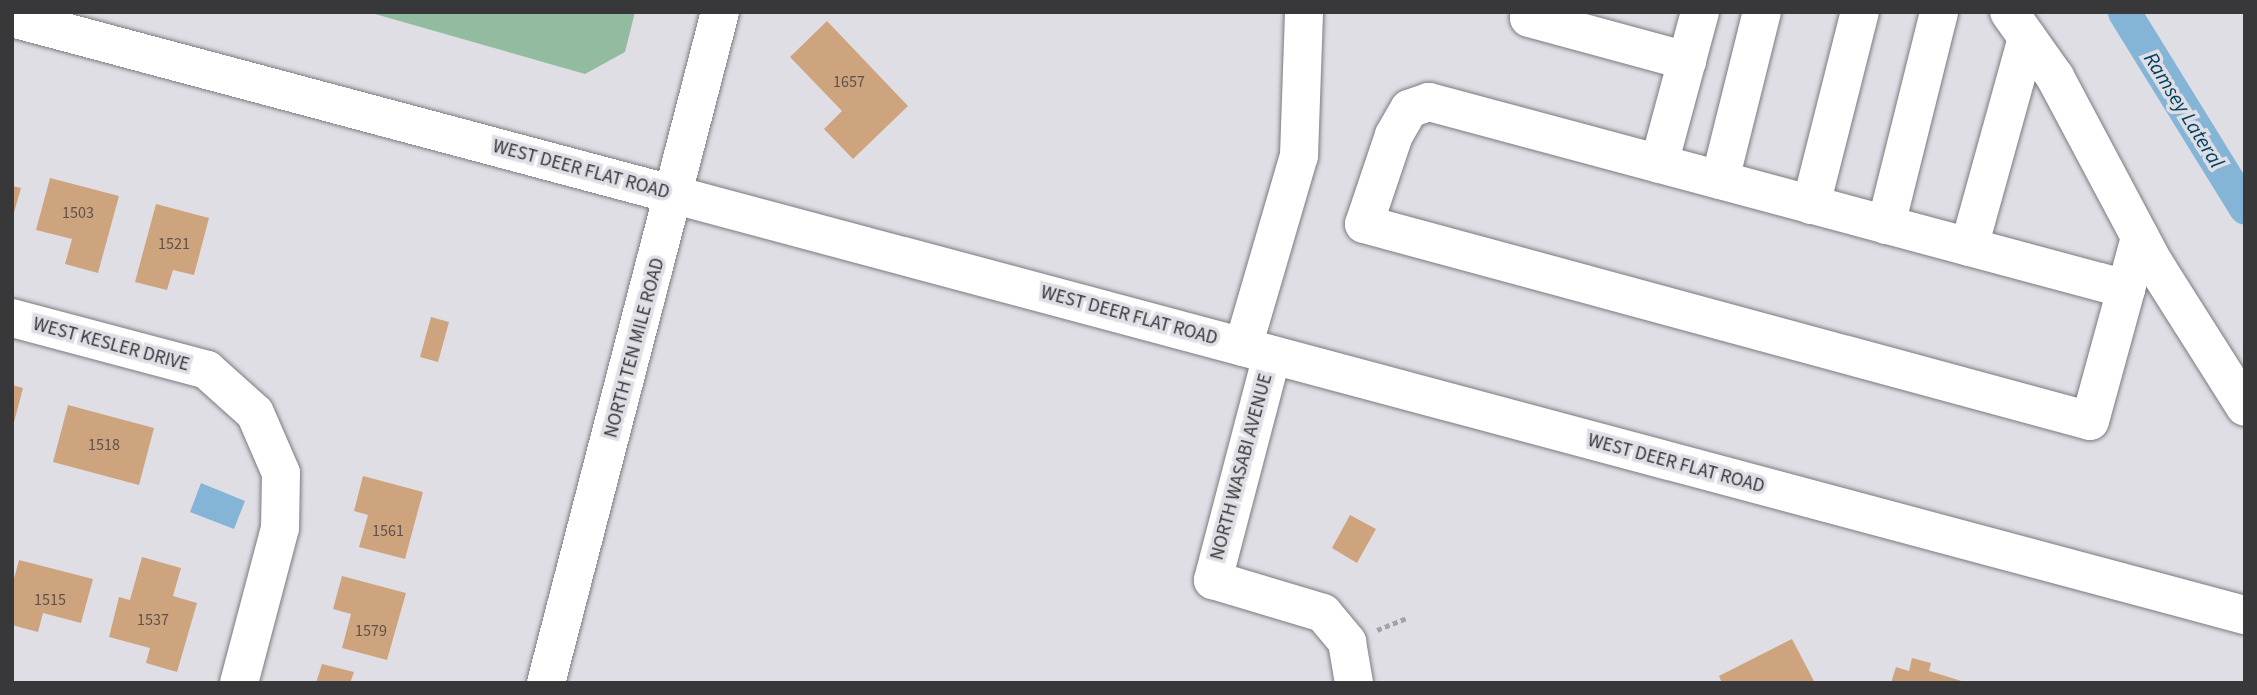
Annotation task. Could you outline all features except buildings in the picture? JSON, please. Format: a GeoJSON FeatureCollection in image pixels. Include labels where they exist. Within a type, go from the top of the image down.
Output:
{"type":"FeatureCollection","features":[{"type":"Feature","properties":{"kind":"street","name":"NORTH TEN MILE ROAD"},"geometry":{"type":"LineString","coordinates":[[546,683],[675,195],[720,12]]}},
{"type":"Feature","properties":{"kind":"street","name":"NORTH WASABI AVENUE"},"geometry":{"type":"LineString","coordinates":[[1304,12],[1299,156],[1257,351],[1213,580],[1304,603],[1338,627],[1352,661],[1354,683]]}},
{"type":"Feature","properties":{"kind":"street"},"geometry":{"type":"LineString","coordinates":[[1531,12],[1529,18],[1687,61]]}},
{"type":"Feature","properties":{"kind":"street"},"geometry":{"type":"LineString","coordinates":[[1659,164],[1700,12]]}},
{"type":"Feature","properties":{"kind":"street"},"geometry":{"type":"LineString","coordinates":[[1720,180],[1762,12]]}},
{"type":"Feature","properties":{"kind":"street"},"geometry":{"type":"LineString","coordinates":[[1811,205],[1860,12]]}},
{"type":"Feature","properties":{"kind":"street"},"geometry":{"type":"LineString","coordinates":[[1886,225],[1939,12]]}},
{"type":"Feature","properties":{"kind":"street","name":"WEST DEER FLAT ROAD"},"geometry":{"type":"LineString","coordinates":[[12,18],[2245,615]]}},
{"type":"Feature","properties":{"kind":"street"},"geometry":{"type":"LineString","coordinates":[[1969,247],[2018,25]]}},
{"type":"Feature","properties":{"kind":"street"},"geometry":{"type":"LineString","coordinates":[[2018,25],[2055,77],[2140,237],[2245,407]]}},
{"type":"Feature","properties":{"kind":"street"},"geometry":{"type":"LineString","coordinates":[[2126,289],[1429,102],[1409,109],[1394,135],[1364,224],[2090,421],[2126,289],[2140,237]]}},
{"type":"Feature","properties":{"kind":"street","name":"WEST KESLER DRIVE"},"geometry":{"type":"LineString","coordinates":[[12,318],[207,370],[255,413],[281,473],[280,528],[239,683]]}},
{"type":"Feature","properties":{"kind":"path"},"geometry":{"type":"LineString","coordinates":[[1376,631],[1407,618]]}},
{"type":"Feature","properties":{"kind":"green space"},"geometry":{"type":"Polygon","coordinates":[[[368,12],[635,12],[625,52],[585,74],[368,12]]]}},
{"type":"Feature","properties":{"kind":"water"},"geometry":{"type":"Polygon","coordinates":[[[201,483],[245,501],[234,529],[190,512],[201,483]]]}},
{"type":"Feature","properties":{"kind":"waterway","name":"Ramsey Lateral"},"geometry":{"type":"LineString","coordinates":[[2124,12],[2245,208]]}}]}
